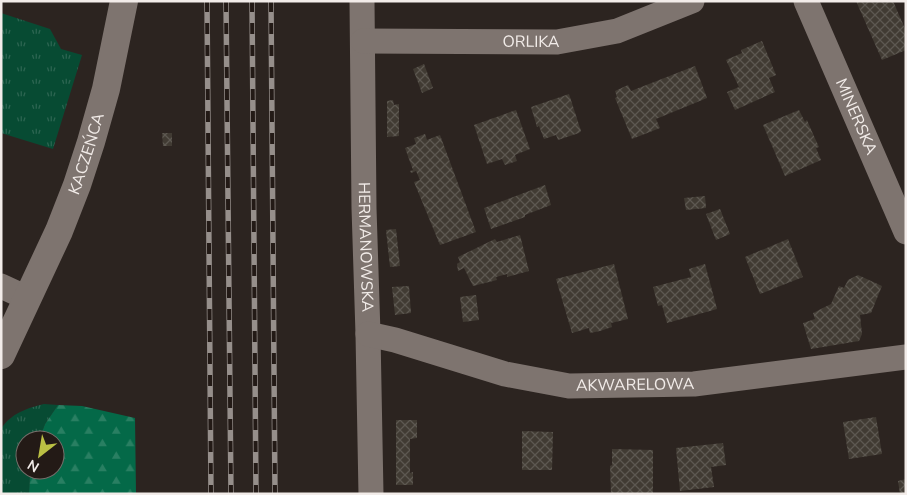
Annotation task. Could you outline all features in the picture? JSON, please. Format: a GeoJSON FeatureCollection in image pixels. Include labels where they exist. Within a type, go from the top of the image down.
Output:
{"type":"FeatureCollection","features":[{"type":"Feature","properties":{"kind":"street","name":"KACZEŃCA"},"geometry":{"type":"LineString","coordinates":[[1,355],[59,231],[91,142],[106,89],[124,1]]}},
{"type":"Feature","properties":{"kind":"street","name":"HERMANOWSKA"},"geometry":{"type":"LineString","coordinates":[[362,1],[364,208],[371,494]]}},
{"type":"Feature","properties":{"kind":"street","name":"ORLIKA"},"geometry":{"type":"LineString","coordinates":[[362,41],[557,42],[616,31],[692,1]]}},
{"type":"Feature","properties":{"kind":"street","name":"MINERSKA"},"geometry":{"type":"LineString","coordinates":[[806,1],[906,232]]}},
{"type":"Feature","properties":{"kind":"street"},"geometry":{"type":"LineString","coordinates":[[1,286],[27,298]]}},
{"type":"Feature","properties":{"kind":"street","name":"AKWARELOWA"},"geometry":{"type":"LineString","coordinates":[[368,334],[395,340],[504,374],[569,386],[694,384],[906,357]]}},
{"type":"Feature","properties":{"kind":"green space"},"geometry":{"type":"Polygon","coordinates":[[[1,13],[50,29],[61,49],[82,55],[53,149],[1,133],[1,13]]]}},
{"type":"Feature","properties":{"kind":"green space"},"geometry":{"type":"Polygon","coordinates":[[[44,404],[58,405],[43,430],[15,430],[15,480],[30,480],[29,494],[1,494],[1,429],[15,415],[26,409],[44,404]]]}},
{"type":"Feature","properties":{"kind":"green space"},"geometry":{"type":"Polygon","coordinates":[[[58,405],[82,406],[135,418],[136,494],[29,494],[30,480],[65,480],[65,430],[43,430],[58,405]]]}},
{"type":"Feature","properties":{"kind":"building"},"geometry":{"type":"Polygon","coordinates":[[[856,1],[893,1],[906,31],[906,50],[882,60],[856,1]]]}},
{"type":"Feature","properties":{"kind":"building"},"geometry":{"type":"Polygon","coordinates":[[[762,41],[776,75],[769,78],[775,92],[735,110],[727,92],[739,87],[726,60],[742,53],[741,50],[762,41]]]}},
{"type":"Feature","properties":{"kind":"building"},"geometry":{"type":"Polygon","coordinates":[[[424,64],[433,88],[422,93],[413,69],[424,64]]]}},
{"type":"Feature","properties":{"kind":"building"},"geometry":{"type":"Polygon","coordinates":[[[695,66],[707,98],[656,119],[660,128],[632,139],[615,98],[617,97],[615,91],[628,85],[631,91],[695,66]]]}},
{"type":"Feature","properties":{"kind":"building"},"geometry":{"type":"Polygon","coordinates":[[[569,94],[581,131],[558,140],[556,135],[544,139],[539,126],[537,127],[531,107],[569,94]]]}},
{"type":"Feature","properties":{"kind":"building"},"geometry":{"type":"Polygon","coordinates":[[[393,100],[394,105],[399,104],[399,136],[387,137],[387,101],[393,100]]]}},
{"type":"Feature","properties":{"kind":"building"},"geometry":{"type":"Polygon","coordinates":[[[516,110],[530,149],[515,155],[517,161],[505,165],[502,159],[487,164],[474,125],[516,110]]]}},
{"type":"Feature","properties":{"kind":"building"},"geometry":{"type":"Polygon","coordinates":[[[799,110],[805,122],[807,120],[819,147],[816,148],[821,160],[785,176],[763,125],[799,110]]]}},
{"type":"Feature","properties":{"kind":"building"},"geometry":{"type":"Polygon","coordinates":[[[162,133],[172,133],[172,146],[163,146],[162,133]]]}},
{"type":"Feature","properties":{"kind":"building"},"geometry":{"type":"Polygon","coordinates":[[[425,134],[427,140],[440,135],[476,232],[440,245],[414,182],[420,180],[416,171],[411,173],[410,171],[413,170],[405,148],[416,144],[414,138],[425,134]]]}},
{"type":"Feature","properties":{"kind":"building"},"geometry":{"type":"Polygon","coordinates":[[[545,185],[551,205],[491,229],[484,208],[545,185]]]}},
{"type":"Feature","properties":{"kind":"building"},"geometry":{"type":"Polygon","coordinates":[[[705,196],[706,208],[686,210],[684,198],[705,196]]]}},
{"type":"Feature","properties":{"kind":"building"},"geometry":{"type":"Polygon","coordinates":[[[720,209],[730,234],[716,240],[706,214],[720,209]]]}},
{"type":"Feature","properties":{"kind":"building"},"geometry":{"type":"Polygon","coordinates":[[[396,229],[400,266],[390,267],[386,230],[396,229]]]}},
{"type":"Feature","properties":{"kind":"building"},"geometry":{"type":"Polygon","coordinates":[[[520,235],[529,271],[507,277],[507,274],[496,277],[497,280],[473,286],[464,268],[458,271],[457,264],[460,262],[458,257],[495,239],[497,242],[520,235]]]}},
{"type":"Feature","properties":{"kind":"building"},"geometry":{"type":"Polygon","coordinates":[[[788,239],[803,277],[760,294],[745,257],[788,239]]]}},
{"type":"Feature","properties":{"kind":"building"},"geometry":{"type":"Polygon","coordinates":[[[614,264],[628,319],[611,323],[612,327],[600,331],[590,333],[589,328],[572,333],[556,279],[614,264]]]}},
{"type":"Feature","properties":{"kind":"building"},"geometry":{"type":"Polygon","coordinates":[[[705,264],[717,309],[667,323],[662,305],[658,306],[653,287],[691,277],[689,269],[705,264]]]}},
{"type":"Feature","properties":{"kind":"building"},"geometry":{"type":"Polygon","coordinates":[[[858,275],[882,286],[871,313],[860,315],[862,334],[859,341],[811,349],[803,323],[815,319],[813,313],[831,304],[839,286],[844,288],[848,280],[858,275]]]}},
{"type":"Feature","properties":{"kind":"building"},"geometry":{"type":"Polygon","coordinates":[[[409,286],[411,313],[395,315],[392,287],[409,286]]]}},
{"type":"Feature","properties":{"kind":"building"},"geometry":{"type":"Polygon","coordinates":[[[476,295],[479,320],[463,322],[460,297],[476,295]]]}},
{"type":"Feature","properties":{"kind":"building"},"geometry":{"type":"Polygon","coordinates":[[[876,417],[882,454],[849,459],[843,422],[876,417]]]}},
{"type":"Feature","properties":{"kind":"building"},"geometry":{"type":"Polygon","coordinates":[[[396,420],[417,420],[417,438],[410,439],[410,473],[413,472],[413,485],[396,485],[396,420]]]}},
{"type":"Feature","properties":{"kind":"building"},"geometry":{"type":"Polygon","coordinates":[[[522,431],[553,432],[552,470],[522,470],[522,431]]]}},
{"type":"Feature","properties":{"kind":"building"},"geometry":{"type":"Polygon","coordinates":[[[723,443],[726,465],[711,467],[714,487],[680,491],[676,448],[723,443]]]}},
{"type":"Feature","properties":{"kind":"building"},"geometry":{"type":"Polygon","coordinates":[[[612,449],[653,450],[653,494],[611,494],[610,466],[612,465],[612,449]]]}},
{"type":"Feature","properties":{"kind":"building"},"geometry":{"type":"Polygon","coordinates":[[[906,479],[906,494],[900,494],[898,481],[906,479]]]}},
{"type":"Feature","properties":{"kind":"railway"},"geometry":{"type":"LineString","coordinates":[[207,1],[211,494]]}},
{"type":"Feature","properties":{"kind":"railway"},"geometry":{"type":"LineString","coordinates":[[226,1],[231,494]]}},
{"type":"Feature","properties":{"kind":"railway"},"geometry":{"type":"LineString","coordinates":[[252,1],[256,494]]}},
{"type":"Feature","properties":{"kind":"railway"},"geometry":{"type":"LineString","coordinates":[[271,1],[275,494]]}}]}
